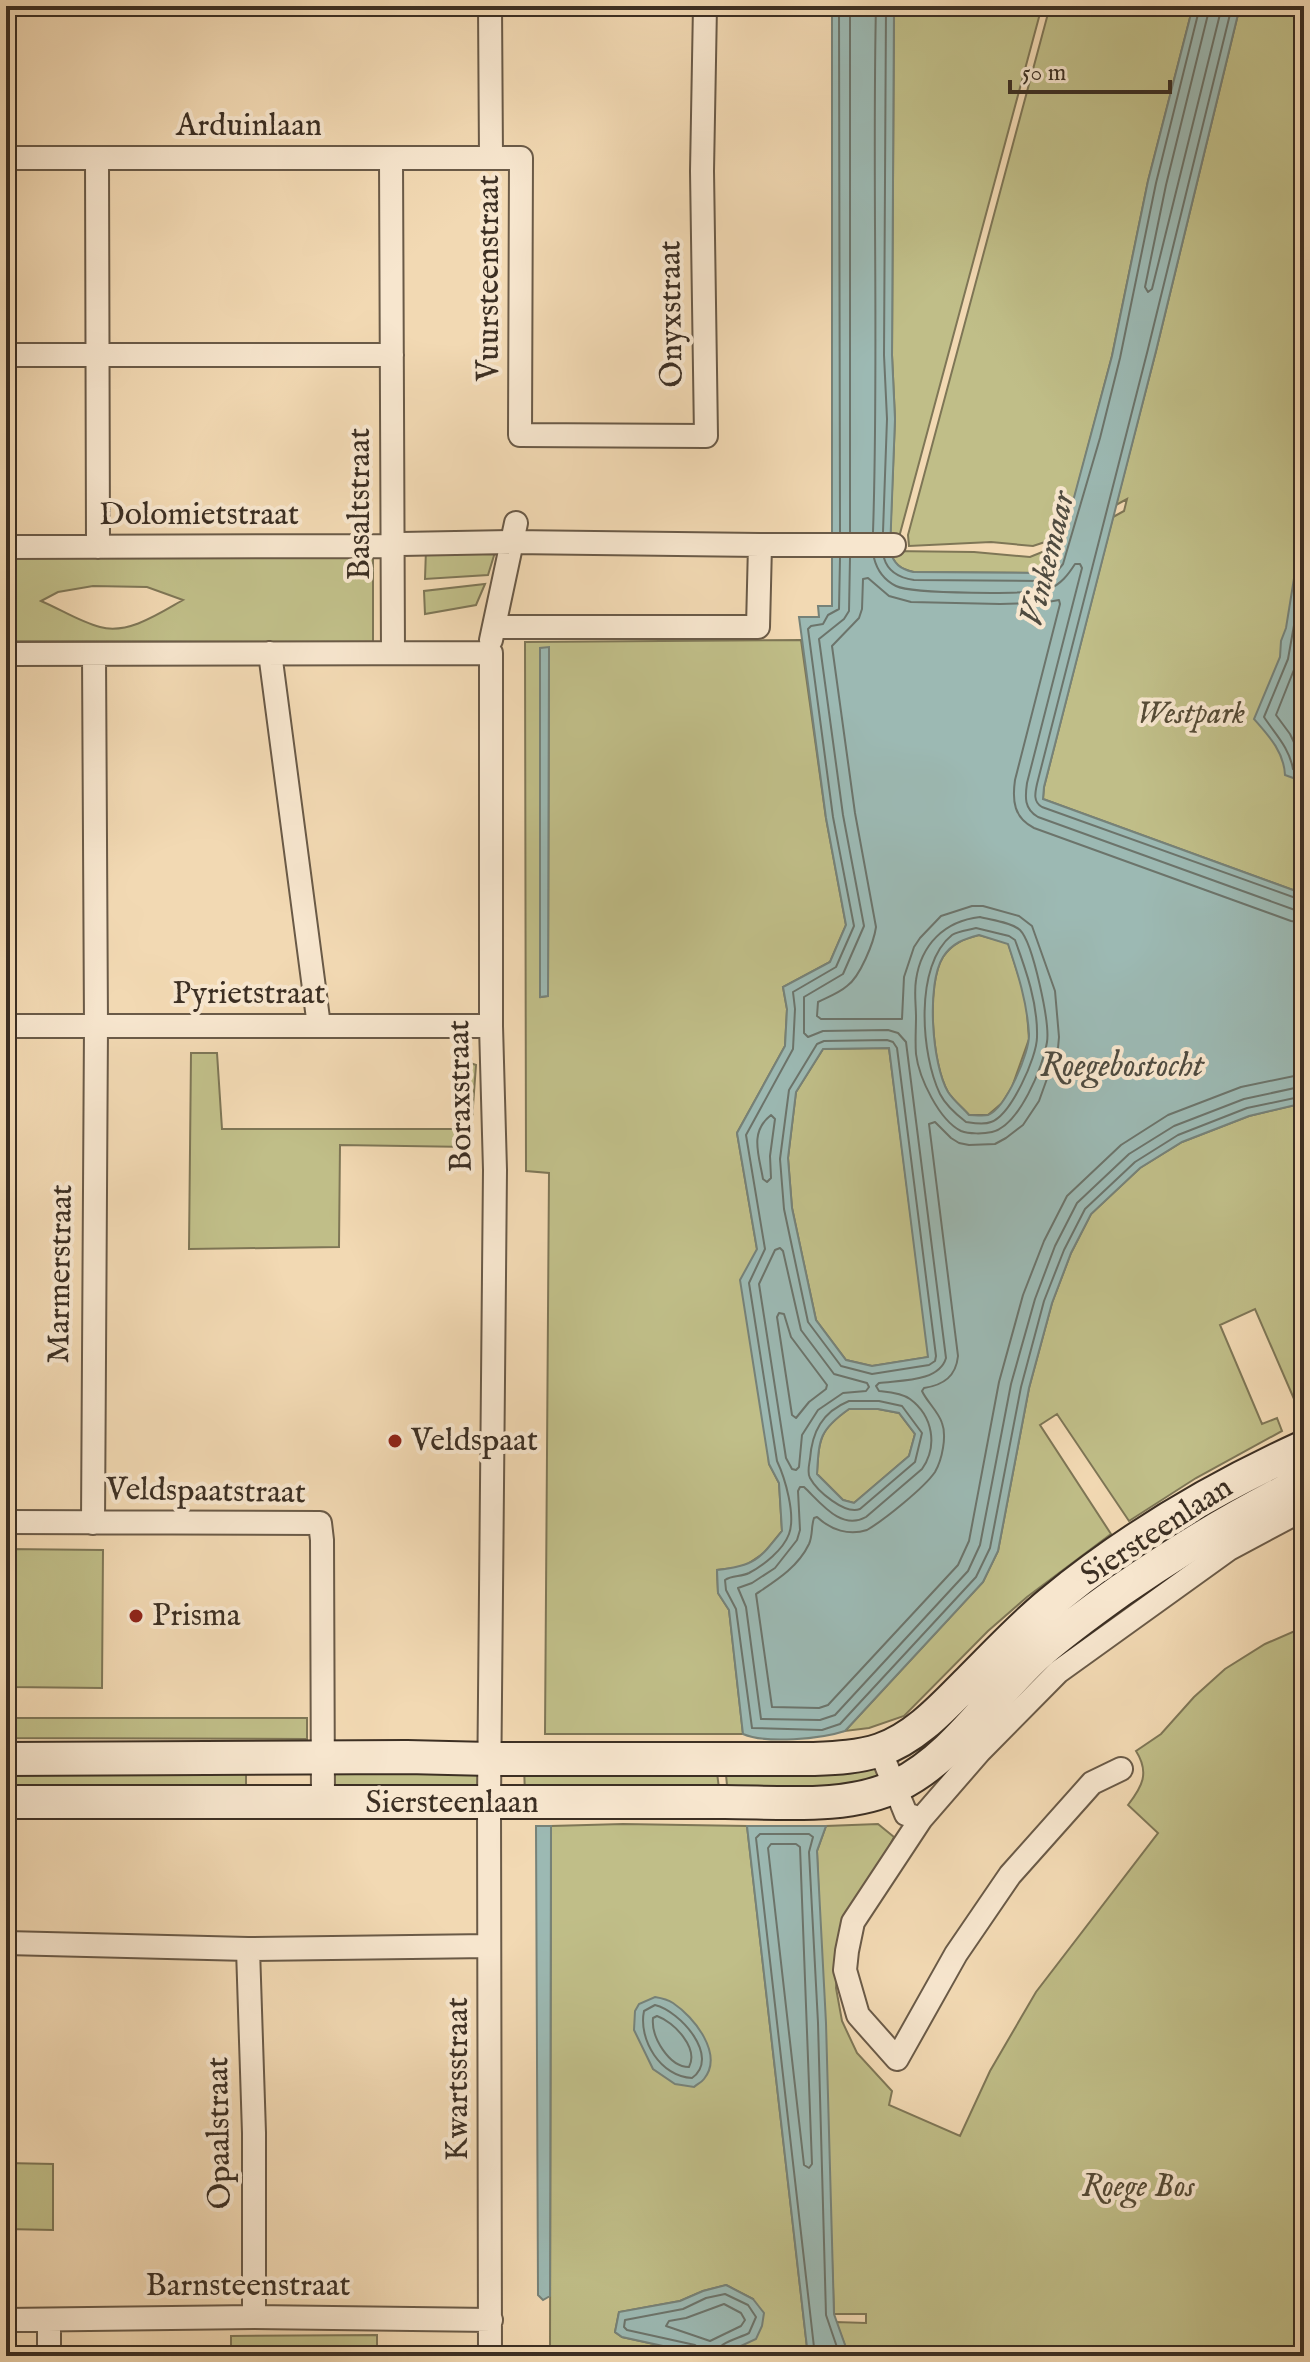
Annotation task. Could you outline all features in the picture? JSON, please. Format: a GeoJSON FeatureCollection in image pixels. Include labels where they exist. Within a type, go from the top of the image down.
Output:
{"type":"FeatureCollection","features":[{"type":"Feature","properties":{"kind":"main road","name":"Siersteenlaan"},"geometry":{"type":"LineString","coordinates":[[6,1802],[441,1804],[826,1801],[864,1797],[896,1787],[922,1772],[1039,1652],[1049,1604],[1127,1546],[1215,1491],[1304,1447]]}},
{"type":"Feature","properties":{"kind":"main road","name":"Siersteenlaan"},"geometry":{"type":"LineString","coordinates":[[6,1759],[849,1757],[897,1743],[937,1714],[1039,1652],[1170,1557],[1266,1500],[1304,1482]]}},
{"type":"Feature","properties":{"kind":"street","name":"Vuursteenstraat"},"geometry":{"type":"LineString","coordinates":[[490,6],[491,158],[521,158],[520,435]]}},
{"type":"Feature","properties":{"kind":"street","name":"Onyxstraat"},"geometry":{"type":"LineString","coordinates":[[520,435],[706,436],[702,171],[705,6]]}},
{"type":"Feature","properties":{"kind":"street","name":"Arduinlaan"},"geometry":{"type":"LineString","coordinates":[[6,158],[491,158]]}},
{"type":"Feature","properties":{"kind":"street"},"geometry":{"type":"LineString","coordinates":[[97,158],[98,547]]}},
{"type":"Feature","properties":{"kind":"street","name":"Basaltstraat"},"geometry":{"type":"LineString","coordinates":[[391,158],[397,545],[393,653]]}},
{"type":"Feature","properties":{"kind":"street"},"geometry":{"type":"LineString","coordinates":[[6,355],[392,355]]}},
{"type":"Feature","properties":{"kind":"street"},"geometry":{"type":"LineString","coordinates":[[514,532],[493,634],[590,634],[758,627],[760,545]]}},
{"type":"Feature","properties":{"kind":"street","name":"Dolomietstraat"},"geometry":{"type":"LineString","coordinates":[[6,547],[397,545],[514,532],[760,545],[894,545]]}},
{"type":"Feature","properties":{"kind":"street"},"geometry":{"type":"LineString","coordinates":[[270,653],[319,1026]]}},
{"type":"Feature","properties":{"kind":"street","name":"Boraxstraat"},"geometry":{"type":"LineString","coordinates":[[6,654],[491,653],[491,1026],[495,1170],[489,1802]]}},
{"type":"Feature","properties":{"kind":"street"},"geometry":{"type":"LineString","coordinates":[[94,654],[96,1026]]}},
{"type":"Feature","properties":{"kind":"street","name":"Pyrietstraat"},"geometry":{"type":"LineString","coordinates":[[6,1026],[491,1026]]}},
{"type":"Feature","properties":{"kind":"street","name":"Marmerstraat"},"geometry":{"type":"LineString","coordinates":[[93,1523],[96,1026]]}},
{"type":"Feature","properties":{"kind":"street","name":"Siersteenlaan"},"geometry":{"type":"LineString","coordinates":[[1121,1769],[1092,1783],[1010,1875],[956,1954],[897,2059],[858,2015],[845,1970],[853,1922],[921,1819],[980,1751],[1039,1652],[1304,1509]]}},
{"type":"Feature","properties":{"kind":"street","name":"Veldspaatstraat"},"geometry":{"type":"LineString","coordinates":[[6,1522],[320,1523],[323,1802]]}},
{"type":"Feature","properties":{"kind":"street"},"geometry":{"type":"LineString","coordinates":[[880,1750],[906,1814],[921,1819]]}},
{"type":"Feature","properties":{"kind":"street","name":"Kwartsstraat"},"geometry":{"type":"LineString","coordinates":[[489,1802],[490,2356]]}},
{"type":"Feature","properties":{"kind":"street"},"geometry":{"type":"LineString","coordinates":[[6,1943],[248,1949],[489,1946]]}},
{"type":"Feature","properties":{"kind":"street","name":"Opaalstraat"},"geometry":{"type":"LineString","coordinates":[[248,1949],[254,2133],[254,2317]]}},
{"type":"Feature","properties":{"kind":"street","name":"Barnsteenstraat"},"geometry":{"type":"LineString","coordinates":[[6,2320],[254,2317],[491,2320]]}},
{"type":"Feature","properties":{"kind":"street"},"geometry":{"type":"LineString","coordinates":[[49,2320],[49,2356]]}},
{"type":"Feature","properties":{"kind":"green space"},"geometry":{"type":"Polygon","coordinates":[[[894,6],[1042,6],[898,541],[890,541],[895,419],[892,355],[894,6]]]}},
{"type":"Feature","properties":{"kind":"green space"},"geometry":{"type":"Polygon","coordinates":[[[1050,6],[1193,6],[1148,181],[1112,356],[1066,530],[1033,546],[991,542],[909,546],[908,535],[1050,6]]]}},
{"type":"Feature","properties":{"kind":"green space","name":"Westpark"},"geometry":{"type":"Polygon","coordinates":[[[1240,6],[1304,6],[1304,894],[1043,799],[1113,517],[1124,511],[1127,499],[1116,505],[1240,6]]]}},
{"type":"Feature","properties":{"kind":"green space"},"geometry":{"type":"Polygon","coordinates":[[[1062,544],[1055,561],[1040,573],[914,572],[898,565],[890,551],[974,552],[1030,557],[1062,544]]]}},
{"type":"Feature","properties":{"kind":"green space"},"geometry":{"type":"Polygon","coordinates":[[[426,549],[496,549],[488,575],[425,579],[426,549]]]}},
{"type":"Feature","properties":{"kind":"green space"},"geometry":{"type":"Polygon","coordinates":[[[373,554],[373,642],[6,641],[6,556],[373,554]],[[93,586],[58,592],[41,601],[85,622],[111,629],[143,621],[183,600],[147,587],[93,586]]]}},
{"type":"Feature","properties":{"kind":"green space"},"geometry":{"type":"Polygon","coordinates":[[[485,584],[476,605],[425,614],[424,591],[485,584]]]}},
{"type":"Feature","properties":{"kind":"green space"},"geometry":{"type":"Polygon","coordinates":[[[801,640],[826,818],[846,925],[830,962],[783,987],[787,1009],[785,1046],[737,1133],[757,1249],[769,1464],[779,1483],[782,1531],[764,1553],[743,1567],[717,1570],[718,1593],[729,1610],[743,1734],[545,1734],[549,1173],[526,1171],[525,642],[801,640]],[[540,648],[541,997],[548,996],[549,648],[540,648]]]}},
{"type":"Feature","properties":{"kind":"green space"},"geometry":{"type":"Polygon","coordinates":[[[979,935],[1008,943],[1026,999],[1029,1039],[1012,1087],[1002,1103],[988,1115],[969,1115],[950,1095],[942,1080],[933,1024],[934,986],[943,957],[950,948],[979,935]]]}},
{"type":"Feature","properties":{"kind":"green space"},"geometry":{"type":"Polygon","coordinates":[[[889,1048],[929,1357],[872,1366],[846,1360],[816,1320],[792,1208],[788,1158],[796,1092],[823,1049],[889,1048]]]}},
{"type":"Feature","properties":{"kind":"green space"},"geometry":{"type":"Polygon","coordinates":[[[191,1053],[217,1053],[222,1129],[454,1129],[456,1058],[476,1065],[470,1147],[340,1145],[339,1247],[189,1249],[191,1053]]]}},
{"type":"Feature","properties":{"kind":"green space"},"geometry":{"type":"Polygon","coordinates":[[[1304,1103],[1304,1422],[1255,1309],[1220,1325],[1262,1424],[1277,1418],[1282,1431],[1196,1478],[1129,1521],[1057,1414],[1040,1425],[1111,1534],[1027,1597],[988,1631],[904,1716],[869,1728],[845,1731],[983,1582],[998,1551],[1029,1388],[1052,1303],[1071,1253],[1091,1214],[1140,1168],[1182,1142],[1249,1116],[1304,1103]]]}},
{"type":"Feature","properties":{"kind":"green space"},"geometry":{"type":"Polygon","coordinates":[[[849,1409],[899,1413],[915,1434],[909,1456],[854,1503],[843,1500],[817,1474],[822,1436],[849,1409]]]}},
{"type":"Feature","properties":{"kind":"green space"},"geometry":{"type":"Polygon","coordinates":[[[6,1549],[103,1550],[102,1688],[9,1687],[6,1549]]]}},
{"type":"Feature","properties":{"kind":"green space","name":"Roege Bos"},"geometry":{"type":"Polygon","coordinates":[[[1304,1627],[1304,2356],[849,2356],[836,2322],[866,2323],[866,2314],[834,2314],[817,1851],[826,1826],[878,1824],[894,1837],[838,1954],[836,1988],[842,2021],[857,2053],[892,2091],[889,2105],[960,2136],[990,2071],[1036,1992],[1158,1833],[1128,1805],[1142,1780],[1143,1766],[1136,1751],[1161,1734],[1194,1697],[1225,1669],[1265,1644],[1304,1627]]]}},
{"type":"Feature","properties":{"kind":"green space"},"geometry":{"type":"Polygon","coordinates":[[[6,1718],[307,1718],[307,1739],[6,1738],[6,1718]]]}},
{"type":"Feature","properties":{"kind":"green space"},"geometry":{"type":"Polygon","coordinates":[[[725,1764],[878,1767],[881,1781],[728,1796],[725,1764]]]}},
{"type":"Feature","properties":{"kind":"green space"},"geometry":{"type":"Polygon","coordinates":[[[6,1765],[246,1765],[246,1796],[6,1796],[6,1765]]]}},
{"type":"Feature","properties":{"kind":"green space"},"geometry":{"type":"Polygon","coordinates":[[[524,1765],[716,1765],[720,1796],[525,1796],[524,1765]]]}},
{"type":"Feature","properties":{"kind":"green space"},"geometry":{"type":"Polygon","coordinates":[[[336,1770],[479,1773],[479,1784],[474,1791],[336,1791],[333,1782],[336,1770]]]}},
{"type":"Feature","properties":{"kind":"green space"},"geometry":{"type":"Polygon","coordinates":[[[551,1826],[747,1826],[808,2356],[550,2356],[551,1826]],[[726,2285],[680,2301],[619,2312],[615,2332],[622,2337],[704,2355],[728,2352],[753,2299],[726,2285]]]}},
{"type":"Feature","properties":{"kind":"green space"},"geometry":{"type":"Polygon","coordinates":[[[6,2163],[53,2164],[53,2230],[6,2229],[6,2163]]]}},
{"type":"Feature","properties":{"kind":"green space"},"geometry":{"type":"Polygon","coordinates":[[[377,2335],[377,2346],[385,2347],[385,2356],[231,2353],[231,2336],[377,2335]]]}},
{"type":"Feature","properties":{"kind":"water","name":"Roegebostocht"},"geometry":{"type":"Polygon","coordinates":[[[832,6],[894,6],[892,355],[895,419],[890,551],[898,565],[913,572],[1040,573],[1053,566],[1058,557],[1112,356],[1148,181],[1193,6],[1240,6],[1043,799],[1304,894],[1304,1103],[1249,1116],[1182,1142],[1140,1168],[1091,1214],[1071,1253],[1052,1303],[1029,1388],[998,1551],[983,1582],[845,1731],[779,1740],[743,1734],[729,1610],[718,1593],[717,1570],[755,1560],[782,1531],[779,1483],[769,1464],[740,1280],[757,1249],[737,1133],[785,1046],[787,1009],[783,987],[830,962],[846,925],[826,818],[799,617],[819,617],[818,606],[832,606],[832,6]],[[979,935],[959,942],[943,957],[934,986],[933,1004],[935,1045],[942,1080],[948,1092],[969,1115],[988,1115],[1002,1102],[1016,1079],[1029,1034],[1019,977],[1008,944],[979,935]],[[889,1048],[823,1049],[796,1092],[788,1158],[792,1208],[816,1320],[846,1360],[872,1366],[928,1357],[889,1048]],[[849,1409],[822,1436],[817,1474],[843,1500],[854,1503],[909,1456],[915,1434],[899,1413],[849,1409]]]}},
{"type":"Feature","properties":{"kind":"water"},"geometry":{"type":"Polygon","coordinates":[[[1304,557],[1304,782],[1285,775],[1279,752],[1254,719],[1280,657],[1296,566],[1304,557]]]}},
{"type":"Feature","properties":{"kind":"water"},"geometry":{"type":"Polygon","coordinates":[[[549,647],[548,996],[540,997],[540,648],[549,647]]]}},
{"type":"Feature","properties":{"kind":"water"},"geometry":{"type":"Polygon","coordinates":[[[536,1826],[551,1826],[550,2296],[543,2300],[538,2295],[536,1826]]]}},
{"type":"Feature","properties":{"kind":"water"},"geometry":{"type":"Polygon","coordinates":[[[747,1826],[826,1826],[817,1851],[826,2023],[834,2314],[849,2356],[808,2356],[747,1826]]]}},
{"type":"Feature","properties":{"kind":"water"},"geometry":{"type":"Polygon","coordinates":[[[655,1997],[668,2001],[690,2017],[709,2048],[709,2069],[703,2080],[694,2087],[675,2084],[653,2069],[634,2030],[635,2011],[639,2004],[655,1997]]]}},
{"type":"Feature","properties":{"kind":"water"},"geometry":{"type":"Polygon","coordinates":[[[726,2285],[753,2299],[764,2313],[756,2339],[728,2352],[704,2355],[622,2337],[615,2332],[619,2312],[680,2301],[726,2285]]]}},
{"type":"Feature","properties":{"kind":"place","name":"Veldspaat"},"geometry":{"type":"Point","coordinates":[395,1441]}},
{"type":"Feature","properties":{"kind":"place","name":"Prisma"},"geometry":{"type":"Point","coordinates":[136,1616]}},
{"type":"Feature","properties":{"kind":"water label","name":"Vinkemaar"},"geometry":{"type":"Point","coordinates":[1048,559]}}]}
